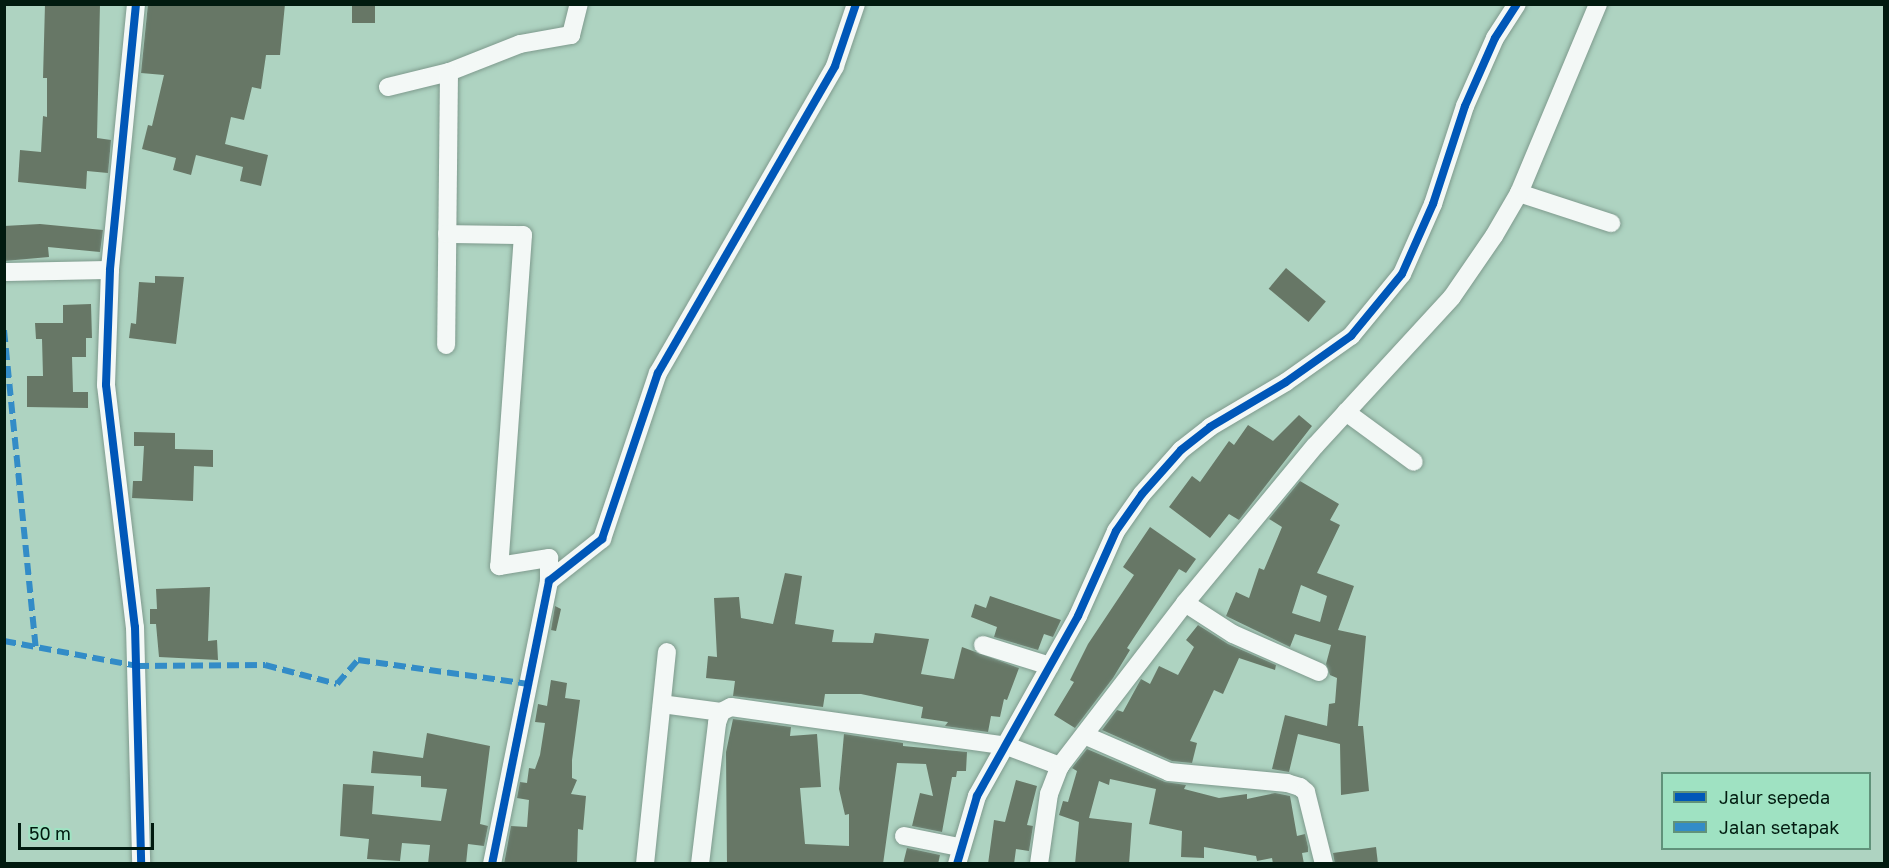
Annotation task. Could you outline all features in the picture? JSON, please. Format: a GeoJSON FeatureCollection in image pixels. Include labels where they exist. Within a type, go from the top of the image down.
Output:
{"type":"FeatureCollection","features":[{"type":"Feature","properties":{"kind":"street"},"geometry":{"type":"LineString","coordinates":[[136,4],[110,270],[106,385],[135,627],[141,864]]}},
{"type":"Feature","properties":{"kind":"street"},"geometry":{"type":"LineString","coordinates":[[388,87],[448,72],[520,44],[571,35],[579,4]]}},
{"type":"Feature","properties":{"kind":"street"},"geometry":{"type":"LineString","coordinates":[[549,581],[602,539],[658,373],[835,66],[856,4]]}},
{"type":"Feature","properties":{"kind":"street"},"geometry":{"type":"LineString","coordinates":[[904,836],[958,855],[977,796],[1015,748],[1050,666],[1116,531],[1181,450],[1210,427],[1286,382],[1351,336],[1402,274],[1434,204],[1465,106],[1496,38],[1517,4]]}},
{"type":"Feature","properties":{"kind":"street"},"geometry":{"type":"LineString","coordinates":[[1039,864],[1049,794],[1060,766],[1185,603],[1346,412],[1452,297],[1519,193],[1598,4]]}},
{"type":"Feature","properties":{"kind":"street"},"geometry":{"type":"LineString","coordinates":[[446,345],[448,72]]}},
{"type":"Feature","properties":{"kind":"street"},"geometry":{"type":"LineString","coordinates":[[1519,193],[1611,223]]}},
{"type":"Feature","properties":{"kind":"street"},"geometry":{"type":"LineString","coordinates":[[447,234],[523,235],[499,566],[549,558],[549,581],[492,864]]}},
{"type":"Feature","properties":{"kind":"street"},"geometry":{"type":"LineString","coordinates":[[4,272],[110,270]]}},
{"type":"Feature","properties":{"kind":"street"},"geometry":{"type":"LineString","coordinates":[[1346,412],[1414,462]]}},
{"type":"Feature","properties":{"kind":"street"},"geometry":{"type":"LineString","coordinates":[[1185,603],[1233,634],[1319,672]]}},
{"type":"Feature","properties":{"kind":"street"},"geometry":{"type":"LineString","coordinates":[[983,645],[1050,666]]}},
{"type":"Feature","properties":{"kind":"street"},"geometry":{"type":"LineString","coordinates":[[645,864],[667,652]]}},
{"type":"Feature","properties":{"kind":"street"},"geometry":{"type":"LineString","coordinates":[[662,704],[721,712],[740,707],[1015,748],[1060,766]]}},
{"type":"Feature","properties":{"kind":"street"},"geometry":{"type":"LineString","coordinates":[[700,864],[721,712]]}},
{"type":"Feature","properties":{"kind":"street"},"geometry":{"type":"LineString","coordinates":[[1084,735],[1169,772],[1287,783],[1300,788],[1306,792],[1324,864]]}},
{"type":"Feature","properties":{"kind":"building"},"geometry":{"type":"Polygon","coordinates":[[[45,4],[100,4],[97,138],[111,140],[108,173],[87,171],[86,189],[18,182],[20,150],[41,152],[43,116],[47,117],[47,78],[43,78],[45,4]]]}},
{"type":"Feature","properties":{"kind":"building"},"geometry":{"type":"Polygon","coordinates":[[[148,4],[285,4],[280,55],[266,55],[261,89],[252,87],[244,120],[231,117],[225,144],[268,155],[261,186],[240,181],[243,167],[196,155],[191,175],[173,170],[176,158],[142,149],[148,125],[152,126],[164,75],[141,73],[148,4]]]}},
{"type":"Feature","properties":{"kind":"building"},"geometry":{"type":"Polygon","coordinates":[[[352,5],[375,5],[375,23],[352,23],[352,5]]]}},
{"type":"Feature","properties":{"kind":"building"},"geometry":{"type":"Polygon","coordinates":[[[40,224],[103,230],[100,252],[48,247],[49,257],[4,261],[4,226],[40,224]]]}},
{"type":"Feature","properties":{"kind":"building"},"geometry":{"type":"Polygon","coordinates":[[[1286,268],[1326,301],[1308,322],[1269,289],[1286,268]]]}},
{"type":"Feature","properties":{"kind":"building"},"geometry":{"type":"Polygon","coordinates":[[[155,276],[184,277],[176,344],[129,338],[131,323],[136,324],[139,282],[155,283],[155,276]]]}},
{"type":"Feature","properties":{"kind":"building"},"geometry":{"type":"Polygon","coordinates":[[[91,304],[92,338],[86,338],[86,357],[72,357],[73,392],[88,392],[88,408],[27,407],[27,376],[43,376],[42,339],[36,339],[35,323],[63,323],[63,305],[91,304]]]}},
{"type":"Feature","properties":{"kind":"building"},"geometry":{"type":"Polygon","coordinates":[[[1299,415],[1312,426],[1239,520],[1229,514],[1210,538],[1169,507],[1192,476],[1200,482],[1229,441],[1234,445],[1248,425],[1273,441],[1299,415]]]}},
{"type":"Feature","properties":{"kind":"building"},"geometry":{"type":"Polygon","coordinates":[[[134,432],[175,433],[175,449],[213,450],[213,467],[194,466],[193,501],[132,498],[133,481],[142,481],[144,446],[134,446],[134,432]]]}},
{"type":"Feature","properties":{"kind":"building"},"geometry":{"type":"Polygon","coordinates":[[[1300,481],[1339,504],[1330,520],[1340,525],[1317,573],[1354,586],[1338,630],[1366,636],[1358,726],[1363,726],[1369,791],[1341,795],[1340,744],[1298,734],[1289,772],[1272,769],[1285,715],[1327,726],[1329,704],[1335,703],[1337,678],[1330,675],[1326,664],[1331,645],[1295,634],[1290,647],[1226,616],[1236,592],[1249,598],[1259,568],[1264,570],[1282,527],[1269,519],[1300,481]],[[1301,585],[1292,613],[1320,622],[1327,596],[1301,585]]]}},
{"type":"Feature","properties":{"kind":"building"},"geometry":{"type":"Polygon","coordinates":[[[1150,527],[1196,559],[1186,573],[1179,569],[1127,648],[1130,650],[1113,678],[1075,728],[1054,715],[1074,682],[1070,680],[1088,644],[1134,575],[1123,567],[1150,527]]]}},
{"type":"Feature","properties":{"kind":"building"},"geometry":{"type":"Polygon","coordinates":[[[785,573],[802,576],[795,624],[834,630],[832,642],[873,643],[875,633],[929,639],[921,674],[954,679],[962,647],[1019,668],[1007,700],[1004,699],[1000,717],[991,716],[988,732],[945,726],[948,722],[921,718],[923,707],[861,694],[825,694],[823,707],[733,696],[735,681],[706,678],[708,656],[717,657],[714,598],[739,597],[741,618],[773,624],[785,573]]]}},
{"type":"Feature","properties":{"kind":"building"},"geometry":{"type":"Polygon","coordinates":[[[210,587],[208,641],[217,640],[218,660],[159,657],[156,624],[150,624],[150,609],[157,609],[156,589],[210,587]]]}},
{"type":"Feature","properties":{"kind":"building"},"geometry":{"type":"Polygon","coordinates":[[[990,596],[1061,620],[1053,637],[1044,634],[1038,650],[994,637],[997,627],[971,617],[975,604],[986,608],[990,596]]]}},
{"type":"Feature","properties":{"kind":"building"},"geometry":{"type":"Polygon","coordinates":[[[555,606],[561,609],[556,631],[551,630],[555,606]]]}},
{"type":"Feature","properties":{"kind":"building"},"geometry":{"type":"Polygon","coordinates":[[[1198,625],[1228,644],[1276,665],[1275,670],[1239,658],[1223,694],[1214,690],[1190,741],[1197,743],[1192,763],[1172,761],[1102,730],[1117,710],[1123,712],[1141,679],[1150,684],[1159,666],[1178,675],[1194,647],[1186,640],[1198,625]]]}},
{"type":"Feature","properties":{"kind":"building"},"geometry":{"type":"Polygon","coordinates":[[[551,680],[567,683],[565,698],[580,700],[572,760],[572,778],[577,780],[571,794],[586,796],[583,830],[578,829],[577,864],[504,864],[511,826],[527,827],[529,800],[517,798],[520,782],[527,783],[529,768],[535,769],[540,755],[545,723],[535,722],[538,704],[547,706],[551,680]]]}},
{"type":"Feature","properties":{"kind":"building"},"geometry":{"type":"Polygon","coordinates":[[[733,719],[791,727],[790,736],[817,734],[821,787],[800,788],[805,844],[849,846],[849,814],[845,815],[839,789],[844,734],[903,743],[903,746],[967,752],[966,771],[957,771],[956,777],[952,777],[942,832],[912,826],[920,793],[933,796],[926,764],[897,763],[883,864],[727,864],[726,752],[733,719]]]}},
{"type":"Feature","properties":{"kind":"building"},"geometry":{"type":"Polygon","coordinates":[[[427,733],[490,746],[480,824],[488,826],[484,846],[468,844],[466,864],[428,864],[430,845],[402,843],[400,861],[367,859],[369,839],[340,836],[343,784],[374,786],[372,814],[441,821],[447,789],[421,787],[421,776],[371,773],[373,751],[423,758],[427,733]]]}},
{"type":"Feature","properties":{"kind":"building"},"geometry":{"type":"Polygon","coordinates":[[[1087,749],[1165,782],[1186,785],[1184,789],[1219,798],[1247,794],[1247,799],[1275,793],[1290,796],[1297,836],[1305,834],[1308,847],[1308,852],[1302,853],[1304,864],[1273,864],[1272,858],[1257,861],[1256,856],[1204,847],[1204,858],[1181,857],[1182,831],[1149,824],[1156,789],[1110,779],[1109,785],[1099,781],[1089,818],[1132,823],[1129,864],[1075,864],[1079,822],[1059,815],[1063,801],[1068,802],[1077,771],[1072,768],[1087,749]]]}},
{"type":"Feature","properties":{"kind":"building"},"geometry":{"type":"Polygon","coordinates":[[[1016,780],[1037,786],[1027,825],[1033,826],[1029,851],[1016,849],[1014,864],[988,864],[994,820],[1005,822],[1016,780]]]}},
{"type":"Feature","properties":{"kind":"building"},"geometry":{"type":"Polygon","coordinates":[[[1376,847],[1378,864],[1335,864],[1333,853],[1376,847]]]}},
{"type":"Feature","properties":{"kind":"building"},"geometry":{"type":"Polygon","coordinates":[[[907,848],[940,855],[938,864],[903,864],[907,848]]]}},
{"type":"Feature","properties":{"kind":"marked path"},"geometry":{"type":"LineString","coordinates":[[4,330],[36,648]]}},
{"type":"Feature","properties":{"kind":"marked path"},"geometry":{"type":"LineString","coordinates":[[4,641],[137,666],[265,665],[337,684],[358,660],[528,684]]}},
{"type":"Feature","properties":{"kind":"cycle path"},"geometry":{"type":"LineString","coordinates":[[136,4],[110,270],[106,385],[135,627],[141,864]]}},
{"type":"Feature","properties":{"kind":"cycle path"},"geometry":{"type":"LineString","coordinates":[[492,864],[549,581],[602,539],[658,373],[835,66],[856,4]]}},
{"type":"Feature","properties":{"kind":"cycle path"},"geometry":{"type":"LineString","coordinates":[[957,864],[977,796],[1078,616],[1116,531],[1142,494],[1181,450],[1210,427],[1286,382],[1351,336],[1402,274],[1433,204],[1465,106],[1495,38],[1517,4]]}}]}
